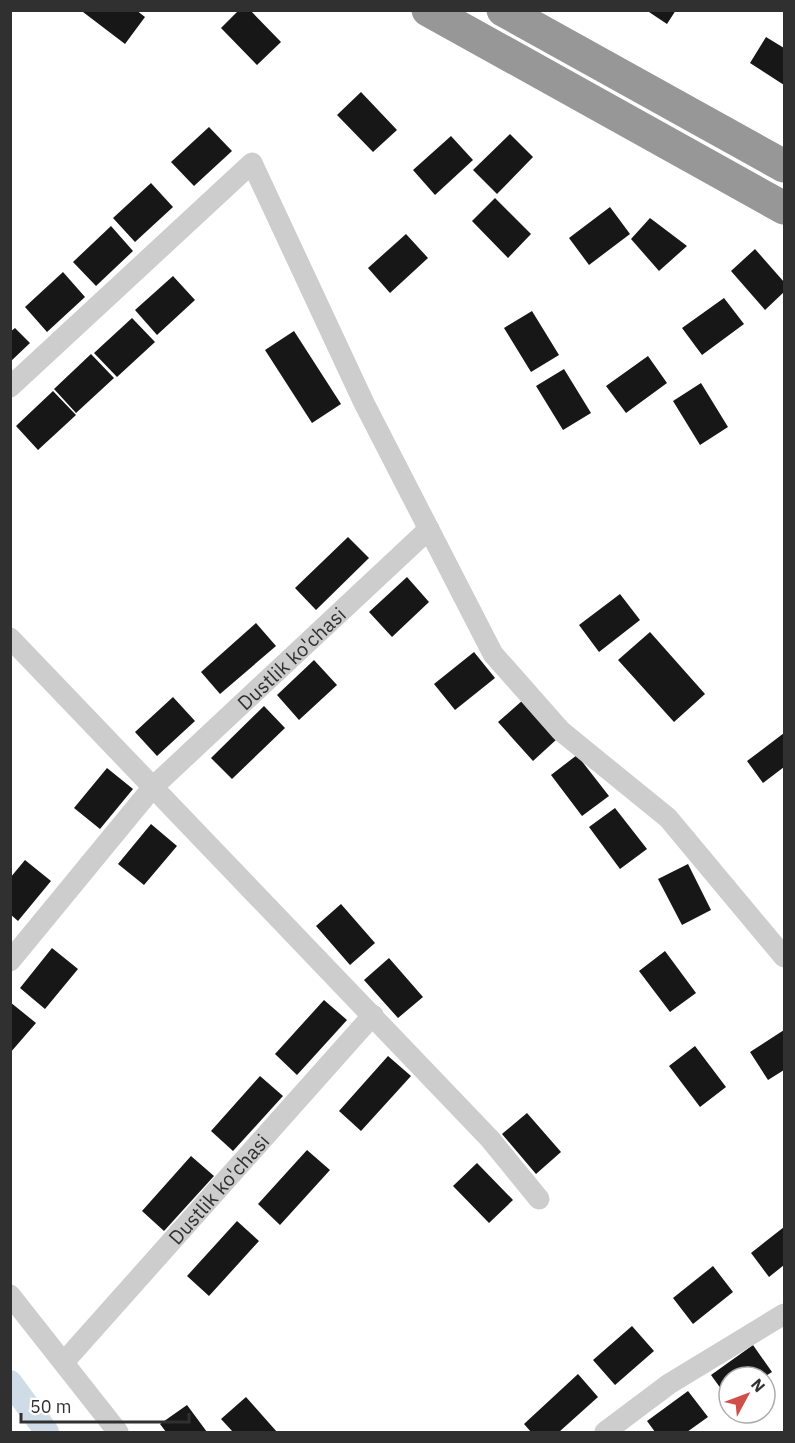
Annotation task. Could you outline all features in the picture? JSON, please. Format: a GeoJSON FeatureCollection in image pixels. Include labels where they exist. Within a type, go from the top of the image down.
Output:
{"type":"FeatureCollection","features":[{"type":"Feature","properties":{"kind":"highway"},"geometry":{"type":"LineString","coordinates":[[428,10],[784,208]]}},
{"type":"Feature","properties":{"kind":"highway"},"geometry":{"type":"LineString","coordinates":[[503,10],[784,166]]}},
{"type":"Feature","properties":{"kind":"street"},"geometry":{"type":"LineString","coordinates":[[10,387],[252,163],[364,402],[492,654],[561,731],[668,818],[784,957]]}},
{"type":"Feature","properties":{"kind":"street","name":"Dustlik ko'chasi"},"geometry":{"type":"LineString","coordinates":[[10,961],[153,787],[429,529]]}},
{"type":"Feature","properties":{"kind":"street"},"geometry":{"type":"LineString","coordinates":[[10,638],[490,1139],[539,1199]]}},
{"type":"Feature","properties":{"kind":"street","name":"Dustlik ko'chasi"},"geometry":{"type":"LineString","coordinates":[[64,1362],[373,1015]]}},
{"type":"Feature","properties":{"kind":"street"},"geometry":{"type":"LineString","coordinates":[[10,1295],[118,1432]]}},
{"type":"Feature","properties":{"kind":"street"},"geometry":{"type":"LineString","coordinates":[[605,1432],[669,1384],[784,1314]]}},
{"type":"Feature","properties":{"kind":"building"},"geometry":{"type":"Polygon","coordinates":[[[85,10],[136,10],[145,17],[125,44],[83,12],[85,10]]]}},
{"type":"Feature","properties":{"kind":"building"},"geometry":{"type":"Polygon","coordinates":[[[239,10],[250,10],[281,42],[257,65],[221,28],[239,10]]]}},
{"type":"Feature","properties":{"kind":"building"},"geometry":{"type":"Polygon","coordinates":[[[646,10],[676,10],[667,24],[646,10]]]}},
{"type":"Feature","properties":{"kind":"building"},"geometry":{"type":"Polygon","coordinates":[[[766,37],[784,48],[784,85],[750,63],[766,37]]]}},
{"type":"Feature","properties":{"kind":"building"},"geometry":{"type":"Polygon","coordinates":[[[361,92],[397,130],[373,152],[337,115],[361,92]]]}},
{"type":"Feature","properties":{"kind":"building"},"geometry":{"type":"Polygon","coordinates":[[[209,127],[232,151],[194,186],[171,162],[209,127]]]}},
{"type":"Feature","properties":{"kind":"building"},"geometry":{"type":"Polygon","coordinates":[[[510,134],[533,157],[497,194],[473,170],[510,134]]]}},
{"type":"Feature","properties":{"kind":"building"},"geometry":{"type":"Polygon","coordinates":[[[451,136],[473,160],[435,195],[413,170],[451,136]]]}},
{"type":"Feature","properties":{"kind":"building"},"geometry":{"type":"Polygon","coordinates":[[[151,183],[173,207],[135,242],[113,218],[151,183]]]}},
{"type":"Feature","properties":{"kind":"building"},"geometry":{"type":"Polygon","coordinates":[[[495,198],[531,234],[508,258],[472,221],[495,198]]]}},
{"type":"Feature","properties":{"kind":"building"},"geometry":{"type":"Polygon","coordinates":[[[610,207],[630,234],[589,265],[569,238],[610,207]]]}},
{"type":"Feature","properties":{"kind":"building"},"geometry":{"type":"Polygon","coordinates":[[[650,218],[687,246],[659,271],[631,239],[650,218]]]}},
{"type":"Feature","properties":{"kind":"building"},"geometry":{"type":"Polygon","coordinates":[[[111,226],[133,251],[96,286],[73,262],[111,226]]]}},
{"type":"Feature","properties":{"kind":"building"},"geometry":{"type":"Polygon","coordinates":[[[406,234],[428,258],[390,293],[368,268],[406,234]]]}},
{"type":"Feature","properties":{"kind":"building"},"geometry":{"type":"Polygon","coordinates":[[[755,249],[784,282],[784,292],[765,310],[731,271],[755,249]]]}},
{"type":"Feature","properties":{"kind":"building"},"geometry":{"type":"Polygon","coordinates":[[[63,272],[85,297],[47,332],[25,307],[63,272]]]}},
{"type":"Feature","properties":{"kind":"building"},"geometry":{"type":"Polygon","coordinates":[[[173,276],[195,300],[157,335],[135,310],[173,276]]]}},
{"type":"Feature","properties":{"kind":"building"},"geometry":{"type":"Polygon","coordinates":[[[724,298],[744,324],[702,355],[682,328],[724,298]]]}},
{"type":"Feature","properties":{"kind":"building"},"geometry":{"type":"Polygon","coordinates":[[[532,311],[559,355],[531,372],[504,328],[532,311]]]}},
{"type":"Feature","properties":{"kind":"building"},"geometry":{"type":"Polygon","coordinates":[[[132,318],[155,342],[117,377],[94,353],[132,318]]]}},
{"type":"Feature","properties":{"kind":"building"},"geometry":{"type":"Polygon","coordinates":[[[15,328],[30,343],[10,362],[10,332],[15,328]]]}},
{"type":"Feature","properties":{"kind":"building"},"geometry":{"type":"Polygon","coordinates":[[[294,331],[341,404],[312,423],[265,350],[294,331]]]}},
{"type":"Feature","properties":{"kind":"building"},"geometry":{"type":"Polygon","coordinates":[[[91,354],[114,378],[76,413],[54,389],[91,354]]]}},
{"type":"Feature","properties":{"kind":"building"},"geometry":{"type":"Polygon","coordinates":[[[648,356],[667,383],[626,413],[606,386],[648,356]]]}},
{"type":"Feature","properties":{"kind":"building"},"geometry":{"type":"Polygon","coordinates":[[[564,369],[591,413],[563,430],[536,386],[564,369]]]}},
{"type":"Feature","properties":{"kind":"building"},"geometry":{"type":"Polygon","coordinates":[[[701,383],[728,427],[700,445],[673,401],[701,383]]]}},
{"type":"Feature","properties":{"kind":"building"},"geometry":{"type":"Polygon","coordinates":[[[53,391],[76,415],[38,450],[16,426],[53,391]]]}},
{"type":"Feature","properties":{"kind":"building"},"geometry":{"type":"Polygon","coordinates":[[[348,537],[369,558],[316,610],[295,588],[348,537]]]}},
{"type":"Feature","properties":{"kind":"building"},"geometry":{"type":"Polygon","coordinates":[[[407,577],[429,602],[392,637],[369,612],[407,577]]]}},
{"type":"Feature","properties":{"kind":"building"},"geometry":{"type":"Polygon","coordinates":[[[620,594],[640,620],[599,652],[579,625],[620,594]]]}},
{"type":"Feature","properties":{"kind":"building"},"geometry":{"type":"Polygon","coordinates":[[[256,623],[276,646],[220,694],[201,672],[256,623]]]}},
{"type":"Feature","properties":{"kind":"building"},"geometry":{"type":"Polygon","coordinates":[[[650,632],[705,694],[674,722],[618,660],[650,632]]]}},
{"type":"Feature","properties":{"kind":"building"},"geometry":{"type":"Polygon","coordinates":[[[474,652],[495,678],[455,710],[434,684],[474,652]]]}},
{"type":"Feature","properties":{"kind":"building"},"geometry":{"type":"Polygon","coordinates":[[[314,660],[337,685],[299,720],[277,695],[314,660]]]}},
{"type":"Feature","properties":{"kind":"building"},"geometry":{"type":"Polygon","coordinates":[[[173,697],[195,721],[157,756],[135,732],[173,697]]]}},
{"type":"Feature","properties":{"kind":"building"},"geometry":{"type":"Polygon","coordinates":[[[523,700],[557,739],[533,761],[498,722],[523,700]]]}},
{"type":"Feature","properties":{"kind":"building"},"geometry":{"type":"Polygon","coordinates":[[[264,706],[285,728],[232,779],[211,758],[264,706]]]}},
{"type":"Feature","properties":{"kind":"building"},"geometry":{"type":"Polygon","coordinates":[[[784,733],[784,767],[763,783],[747,761],[784,733]]]}},
{"type":"Feature","properties":{"kind":"building"},"geometry":{"type":"Polygon","coordinates":[[[577,755],[609,796],[582,816],[551,775],[577,755]]]}},
{"type":"Feature","properties":{"kind":"building"},"geometry":{"type":"Polygon","coordinates":[[[107,768],[133,789],[100,829],[74,808],[107,768]]]}},
{"type":"Feature","properties":{"kind":"building"},"geometry":{"type":"Polygon","coordinates":[[[615,808],[647,849],[620,869],[589,827],[615,808]]]}},
{"type":"Feature","properties":{"kind":"building"},"geometry":{"type":"Polygon","coordinates":[[[151,824],[177,846],[144,885],[118,864],[151,824]]]}},
{"type":"Feature","properties":{"kind":"building"},"geometry":{"type":"Polygon","coordinates":[[[25,860],[51,881],[18,921],[10,914],[10,878],[25,860]]]}},
{"type":"Feature","properties":{"kind":"building"},"geometry":{"type":"Polygon","coordinates":[[[688,864],[711,910],[682,925],[658,879],[688,864]]]}},
{"type":"Feature","properties":{"kind":"building"},"geometry":{"type":"Polygon","coordinates":[[[341,904],[375,943],[350,965],[316,926],[341,904]]]}},
{"type":"Feature","properties":{"kind":"building"},"geometry":{"type":"Polygon","coordinates":[[[52,948],[78,969],[45,1009],[20,988],[52,948]]]}},
{"type":"Feature","properties":{"kind":"building"},"geometry":{"type":"Polygon","coordinates":[[[665,951],[696,993],[670,1012],[639,971],[665,951]]]}},
{"type":"Feature","properties":{"kind":"building"},"geometry":{"type":"Polygon","coordinates":[[[389,958],[423,997],[398,1018],[364,980],[389,958]]]}},
{"type":"Feature","properties":{"kind":"building"},"geometry":{"type":"Polygon","coordinates":[[[324,1000],[347,1020],[297,1075],[275,1054],[324,1000]]]}},
{"type":"Feature","properties":{"kind":"building"},"geometry":{"type":"Polygon","coordinates":[[[10,1002],[36,1023],[10,1053],[10,1002]]]}},
{"type":"Feature","properties":{"kind":"building"},"geometry":{"type":"Polygon","coordinates":[[[784,1030],[784,1070],[768,1080],[750,1052],[784,1030]]]}},
{"type":"Feature","properties":{"kind":"building"},"geometry":{"type":"Polygon","coordinates":[[[695,1046],[726,1087],[700,1107],[669,1066],[695,1046]]]}},
{"type":"Feature","properties":{"kind":"building"},"geometry":{"type":"Polygon","coordinates":[[[388,1056],[411,1076],[361,1131],[339,1111],[388,1056]]]}},
{"type":"Feature","properties":{"kind":"building"},"geometry":{"type":"Polygon","coordinates":[[[260,1076],[283,1096],[233,1151],[211,1131],[260,1076]]]}},
{"type":"Feature","properties":{"kind":"building"},"geometry":{"type":"Polygon","coordinates":[[[527,1113],[561,1152],[536,1174],[502,1134],[527,1113]]]}},
{"type":"Feature","properties":{"kind":"building"},"geometry":{"type":"Polygon","coordinates":[[[307,1150],[330,1170],[280,1225],[258,1204],[307,1150]]]}},
{"type":"Feature","properties":{"kind":"building"},"geometry":{"type":"Polygon","coordinates":[[[191,1156],[214,1176],[164,1231],[142,1211],[191,1156]]]}},
{"type":"Feature","properties":{"kind":"building"},"geometry":{"type":"Polygon","coordinates":[[[477,1163],[513,1200],[489,1223],[453,1186],[477,1163]]]}},
{"type":"Feature","properties":{"kind":"building"},"geometry":{"type":"Polygon","coordinates":[[[237,1221],[259,1241],[209,1296],[187,1276],[237,1221]]]}},
{"type":"Feature","properties":{"kind":"building"},"geometry":{"type":"Polygon","coordinates":[[[784,1227],[784,1265],[769,1277],[751,1253],[784,1227]]]}},
{"type":"Feature","properties":{"kind":"building"},"geometry":{"type":"Polygon","coordinates":[[[713,1266],[733,1292],[693,1324],[673,1298],[713,1266]]]}},
{"type":"Feature","properties":{"kind":"building"},"geometry":{"type":"Polygon","coordinates":[[[632,1326],[654,1351],[615,1385],[593,1360],[632,1326]]]}},
{"type":"Feature","properties":{"kind":"building"},"geometry":{"type":"Polygon","coordinates":[[[753,1345],[767,1365],[725,1365],[753,1345]]]}},
{"type":"Feature","properties":{"kind":"building"},"geometry":{"type":"Polygon","coordinates":[[[717,1371],[717,1383],[711,1375],[717,1371]]]}},
{"type":"Feature","properties":{"kind":"building"},"geometry":{"type":"Polygon","coordinates":[[[578,1374],[598,1397],[559,1432],[531,1432],[524,1424],[578,1374]]]}},
{"type":"Feature","properties":{"kind":"building"},"geometry":{"type":"Polygon","coordinates":[[[688,1391],[708,1417],[687,1432],[655,1432],[647,1421],[688,1391]]]}},
{"type":"Feature","properties":{"kind":"building"},"geometry":{"type":"Polygon","coordinates":[[[246,1397],[277,1432],[233,1432],[221,1419],[246,1397]]]}},
{"type":"Feature","properties":{"kind":"building"},"geometry":{"type":"Polygon","coordinates":[[[187,1405],[207,1432],[166,1432],[160,1424],[187,1405]]]}},
{"type":"Feature","properties":{"kind":"waterway"},"geometry":{"type":"LineString","coordinates":[[10,1382],[47,1432]]}}]}
